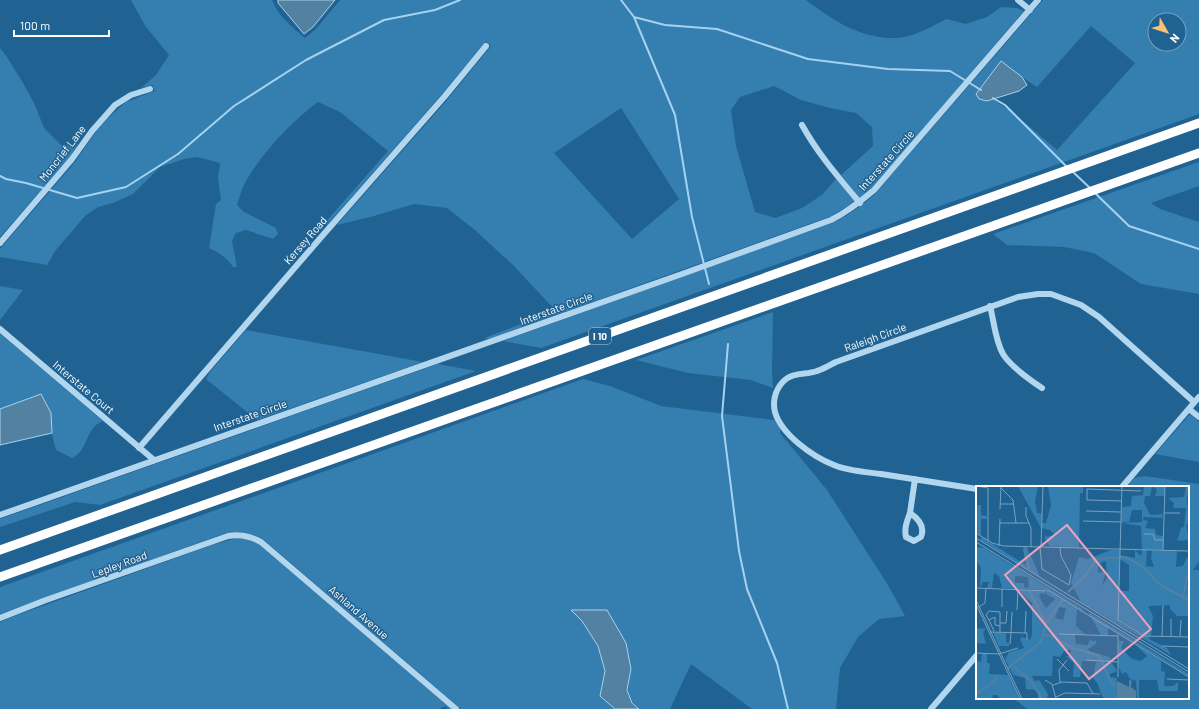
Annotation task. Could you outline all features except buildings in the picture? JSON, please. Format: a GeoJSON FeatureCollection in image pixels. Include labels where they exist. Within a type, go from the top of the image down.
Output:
{"type":"FeatureCollection","features":[{"type":"Feature","properties":{"kind":"highway","name":"I 10"},"geometry":{"type":"LineString","coordinates":[[0,550],[1199,123]]}},
{"type":"Feature","properties":{"kind":"highway","name":"I 10"},"geometry":{"type":"LineString","coordinates":[[0,577],[1199,153]]}},
{"type":"Feature","properties":{"kind":"street"},"geometry":{"type":"LineString","coordinates":[[1018,0],[1030,10]]}},
{"type":"Feature","properties":{"kind":"street","name":"Interstate Circle"},"geometry":{"type":"LineString","coordinates":[[0,515],[831,220],[860,203],[874,190],[1038,0]]}},
{"type":"Feature","properties":{"kind":"street","name":"Kersey Road"},"geometry":{"type":"LineString","coordinates":[[140,448],[323,235],[440,102],[486,46]]}},
{"type":"Feature","properties":{"kind":"street","name":"Moncrief Lane"},"geometry":{"type":"LineString","coordinates":[[0,243],[72,159],[92,131],[115,105],[131,95],[150,89]]}},
{"type":"Feature","properties":{"kind":"street"},"geometry":{"type":"LineString","coordinates":[[802,125],[820,154],[860,203]]}},
{"type":"Feature","properties":{"kind":"street","name":"Raleigh Circle"},"geometry":{"type":"LineString","coordinates":[[976,489],[844,468],[826,462],[811,453],[786,432],[779,422],[774,410],[777,390],[786,379],[791,376],[816,372],[836,362],[990,306],[1018,297],[1051,294],[1071,301],[1099,317],[1194,402]]}},
{"type":"Feature","properties":{"kind":"street"},"geometry":{"type":"LineString","coordinates":[[990,306],[1003,354],[1015,367],[1042,388]]}},
{"type":"Feature","properties":{"kind":"street","name":"Interstate Court"},"geometry":{"type":"LineString","coordinates":[[0,329],[154,460]]}},
{"type":"Feature","properties":{"kind":"street"},"geometry":{"type":"LineString","coordinates":[[1123,486],[1199,397]]}},
{"type":"Feature","properties":{"kind":"street"},"geometry":{"type":"LineString","coordinates":[[1189,409],[1199,417]]}},
{"type":"Feature","properties":{"kind":"street"},"geometry":{"type":"LineString","coordinates":[[910,513],[915,479]]}},
{"type":"Feature","properties":{"kind":"street","name":"Lepley Road"},"geometry":{"type":"LineString","coordinates":[[0,618],[27,607],[228,536],[246,536]]}},
{"type":"Feature","properties":{"kind":"street","name":"Ashland Avenue"},"geometry":{"type":"LineString","coordinates":[[246,536],[261,542],[456,709]]}},
{"type":"Feature","properties":{"kind":"street"},"geometry":{"type":"LineString","coordinates":[[931,709],[976,656]]}},
{"type":"Feature","properties":{"kind":"shaded area"},"geometry":{"type":"Polygon","coordinates":[[[131,0],[272,0],[282,16],[305,38],[316,29],[340,0],[806,0],[836,21],[857,31],[879,37],[892,38],[915,34],[946,19],[966,24],[987,17],[1001,7],[1017,8],[1024,11],[897,159],[860,198],[841,175],[873,146],[872,127],[856,113],[801,100],[774,86],[740,97],[731,110],[736,146],[755,212],[775,218],[802,208],[822,195],[836,179],[855,202],[829,217],[489,339],[484,338],[556,311],[514,266],[475,230],[447,208],[414,204],[337,225],[448,99],[491,46],[486,41],[442,94],[327,225],[323,225],[388,151],[340,112],[318,102],[298,119],[267,151],[250,174],[241,192],[237,205],[244,212],[276,228],[278,234],[273,239],[246,230],[236,233],[232,241],[237,267],[233,267],[223,256],[209,248],[216,204],[221,200],[218,178],[220,163],[197,157],[184,159],[160,167],[133,194],[113,203],[98,207],[85,216],[55,251],[47,265],[0,257],[0,249],[75,162],[95,133],[107,119],[126,102],[155,91],[152,85],[141,88],[156,75],[169,55],[146,27],[131,0]],[[621,108],[554,153],[632,239],[679,199],[621,108]]]}},
{"type":"Feature","properties":{"kind":"shaded area"},"geometry":{"type":"Polygon","coordinates":[[[278,0],[335,0],[313,27],[304,34],[278,3],[278,0]]]}},
{"type":"Feature","properties":{"kind":"shaded area"},"geometry":{"type":"Polygon","coordinates":[[[1043,0],[1199,0],[1199,114],[541,348],[503,341],[832,223],[856,210],[876,193],[1043,0]],[[1091,26],[1037,87],[1001,61],[979,99],[986,101],[993,99],[1013,113],[1057,150],[1135,63],[1091,26]]]}},
{"type":"Feature","properties":{"kind":"shaded area"},"geometry":{"type":"Polygon","coordinates":[[[0,48],[23,83],[35,105],[44,128],[61,145],[78,144],[70,157],[0,237],[0,48]]]}},
{"type":"Feature","properties":{"kind":"shaded area"},"geometry":{"type":"Polygon","coordinates":[[[1001,61],[1022,77],[1027,85],[1019,91],[987,101],[979,99],[976,94],[1001,61]]]}},
{"type":"Feature","properties":{"kind":"shaded area"},"geometry":{"type":"Polygon","coordinates":[[[1199,162],[1199,186],[1151,203],[1160,209],[1199,222],[1199,294],[1141,284],[1094,253],[1064,247],[1007,245],[993,234],[1199,162]]]}},
{"type":"Feature","properties":{"kind":"shaded area"},"geometry":{"type":"Polygon","coordinates":[[[0,286],[23,290],[0,320],[0,286]]]}},
{"type":"Feature","properties":{"kind":"shaded area"},"geometry":{"type":"Polygon","coordinates":[[[773,312],[773,388],[751,380],[688,373],[636,360],[773,312]]]}},
{"type":"Feature","properties":{"kind":"shaded area"},"geometry":{"type":"Polygon","coordinates":[[[246,330],[423,362],[257,420],[206,379],[209,373],[246,330]]]}},
{"type":"Feature","properties":{"kind":"shaded area"},"geometry":{"type":"Polygon","coordinates":[[[0,333],[103,421],[95,426],[81,450],[72,458],[56,450],[52,435],[51,413],[16,404],[0,409],[0,333]]]}},
{"type":"Feature","properties":{"kind":"shaded area"},"geometry":{"type":"Polygon","coordinates":[[[438,364],[476,371],[100,505],[75,502],[0,527],[0,519],[438,364]]]}},
{"type":"Feature","properties":{"kind":"shaded area"},"geometry":{"type":"Polygon","coordinates":[[[583,379],[610,386],[661,406],[774,420],[780,429],[780,433],[827,490],[888,585],[905,616],[879,619],[858,637],[840,668],[836,709],[752,709],[691,664],[670,709],[639,709],[631,700],[628,690],[631,669],[572,610],[582,621],[598,646],[605,671],[600,696],[615,709],[461,709],[263,539],[241,532],[226,533],[0,614],[0,587],[583,379]]]}},
{"type":"Feature","properties":{"kind":"shaded area"},"geometry":{"type":"Polygon","coordinates":[[[41,394],[51,413],[52,433],[0,445],[0,409],[41,394]]]}},
{"type":"Feature","properties":{"kind":"shaded area"},"geometry":{"type":"Polygon","coordinates":[[[1190,414],[1199,422],[1199,462],[1155,454],[1190,414]]]}},
{"type":"Feature","properties":{"kind":"shaded area"},"geometry":{"type":"Polygon","coordinates":[[[1145,476],[1199,484],[1199,562],[1193,570],[1199,570],[1199,709],[1027,709],[1014,699],[1189,699],[1189,486],[1128,486],[1134,478],[1145,476]]]}},
{"type":"Feature","properties":{"kind":"shaded area"},"geometry":{"type":"Polygon","coordinates":[[[236,538],[253,541],[259,544],[451,709],[445,706],[439,709],[0,709],[0,622],[212,545],[236,538]]]}},
{"type":"Feature","properties":{"kind":"shaded area"},"geometry":{"type":"Polygon","coordinates":[[[571,610],[607,610],[626,643],[631,669],[627,690],[632,703],[639,709],[615,709],[600,696],[605,671],[598,646],[582,621],[571,610]]]}},
{"type":"Feature","properties":{"kind":"waterway"},"geometry":{"type":"LineString","coordinates":[[0,176],[6,179],[26,183],[77,198],[126,187],[178,154],[234,106],[306,60],[384,20],[435,10],[460,0]]}},
{"type":"Feature","properties":{"kind":"waterway"},"geometry":{"type":"LineString","coordinates":[[621,0],[634,17],[675,115],[692,217],[709,284]]}},
{"type":"Feature","properties":{"kind":"waterway"},"geometry":{"type":"LineString","coordinates":[[634,17],[665,25],[717,29],[808,59],[888,69],[950,71],[981,90]]}},
{"type":"Feature","properties":{"kind":"waterway"},"geometry":{"type":"LineString","coordinates":[[993,98],[1005,105],[1067,167]]}},
{"type":"Feature","properties":{"kind":"waterway"},"geometry":{"type":"LineString","coordinates":[[1072,171],[1091,189]]}},
{"type":"Feature","properties":{"kind":"waterway"},"geometry":{"type":"LineString","coordinates":[[1095,193],[1129,226],[1199,249]]}},
{"type":"Feature","properties":{"kind":"waterway"},"geometry":{"type":"LineString","coordinates":[[728,344],[722,416],[739,551],[747,589],[777,663],[788,709]]}}]}
